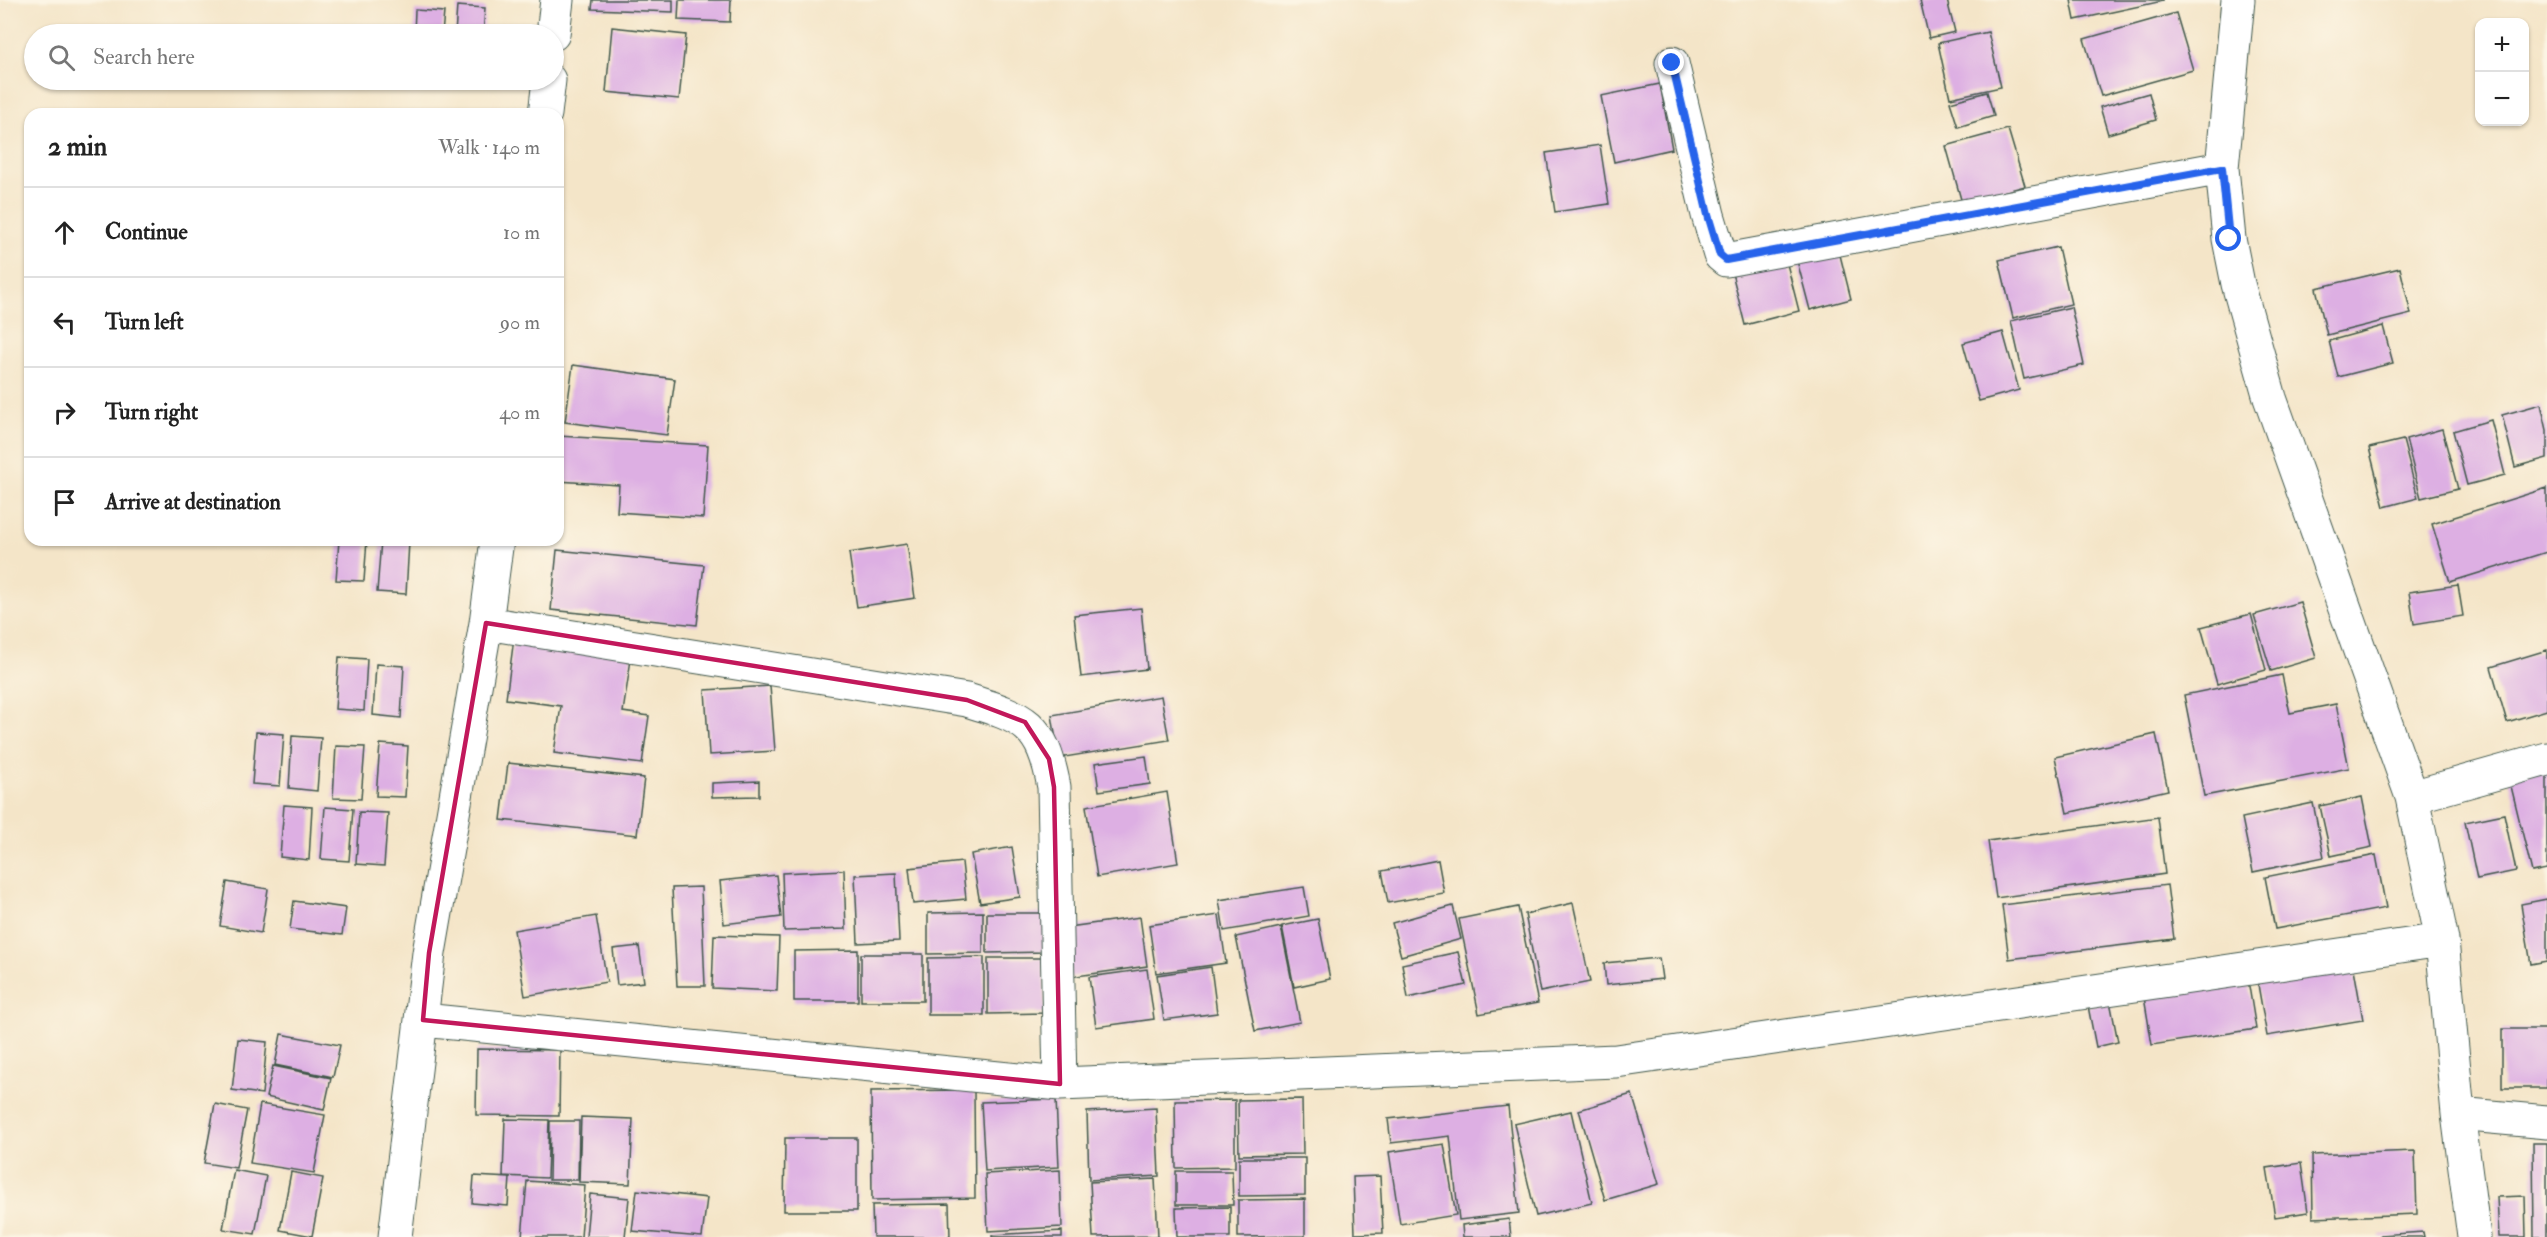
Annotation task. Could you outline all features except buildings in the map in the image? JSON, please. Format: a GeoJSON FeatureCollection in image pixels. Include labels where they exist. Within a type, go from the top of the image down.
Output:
{"type":"FeatureCollection","features":[{"type":"Feature","properties":{"kind":"street"},"geometry":{"type":"LineString","coordinates":[[554,24],[557,0]]}},
{"type":"Feature","properties":{"kind":"street"},"geometry":{"type":"LineString","coordinates":[[2238,0],[2222,168],[2229,239],[2238,284],[2270,398],[2412,798],[2442,940],[2458,1114],[2474,1237]]}},
{"type":"Feature","properties":{"kind":"street"},"geometry":{"type":"LineString","coordinates":[[1672,63],[1708,215],[1720,255],[1726,260],[2222,168]]}},
{"type":"Feature","properties":{"kind":"street"},"geometry":{"type":"LineString","coordinates":[[546,108],[548,90]]}},
{"type":"Feature","properties":{"kind":"street"},"geometry":{"type":"LineString","coordinates":[[395,1237],[423,1020],[429,953],[486,623],[496,546]]}},
{"type":"Feature","properties":{"kind":"street"},"geometry":{"type":"LineString","coordinates":[[486,623],[967,700],[1011,714],[1025,722],[1041,741],[1049,759],[1054,787],[1060,1084]]}},
{"type":"Feature","properties":{"kind":"street"},"geometry":{"type":"LineString","coordinates":[[2412,798],[2547,759]]}},
{"type":"Feature","properties":{"kind":"street"},"geometry":{"type":"LineString","coordinates":[[423,1020],[1060,1084],[1616,1061],[2442,940]]}},
{"type":"Feature","properties":{"kind":"street"},"geometry":{"type":"LineString","coordinates":[[2458,1114],[2547,1122]]}},
{"type":"Feature","properties":{"kind":"highlighted area"},"geometry":{"type":"Polygon","coordinates":[[[486,623],[967,700],[1025,722],[1049,759],[1054,787],[1060,1084],[423,1020],[429,953],[486,623]]]}},
{"type":"Feature","properties":{"kind":"route"},"geometry":{"type":"LineString","coordinates":[[1672,63],[1708,215],[1720,255],[1726,260],[2222,168],[2229,239]]}}]}
